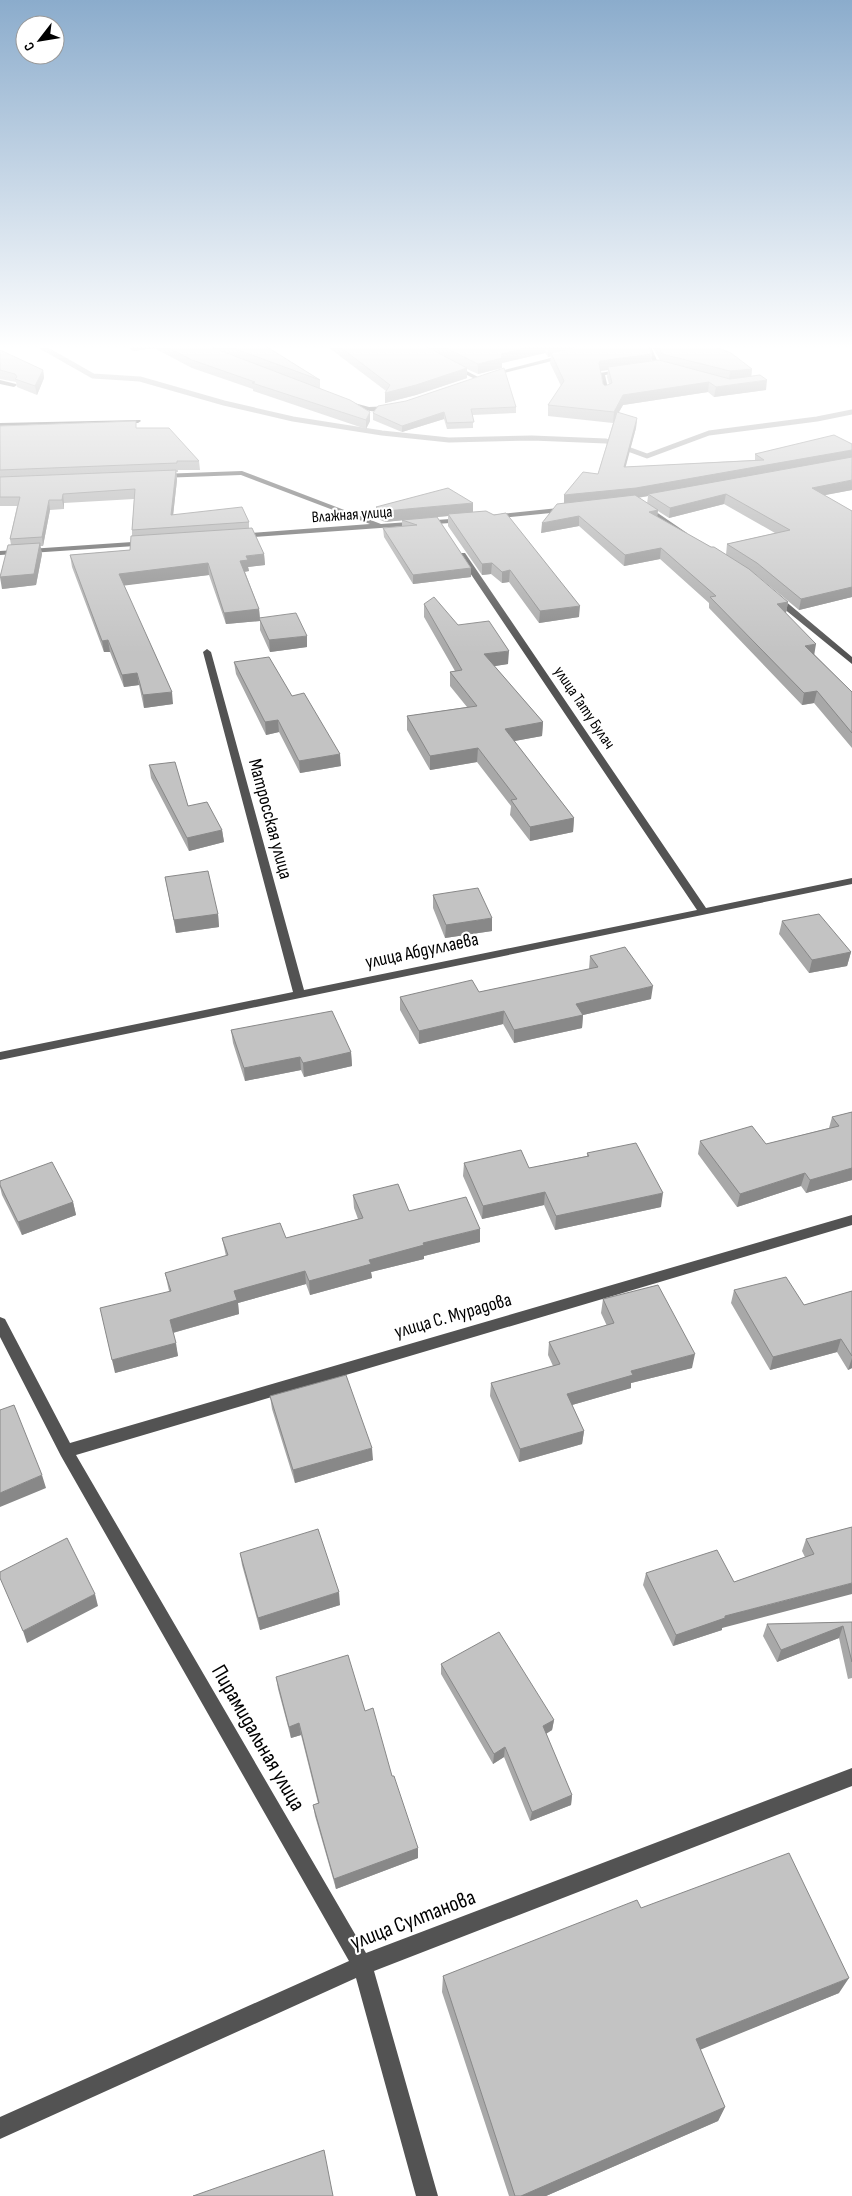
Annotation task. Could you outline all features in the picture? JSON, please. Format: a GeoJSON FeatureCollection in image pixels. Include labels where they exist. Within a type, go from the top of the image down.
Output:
{"type":"FeatureCollection","features":[{"type":"Feature","properties":{"kind":"street"},"geometry":{"type":"LineString","coordinates":[[155,476],[242,473],[381,526]]}},
{"type":"Feature","properties":{"kind":"street"},"geometry":{"type":"LineString","coordinates":[[652,499],[635,502],[693,539]]}},
{"type":"Feature","properties":{"kind":"street"},"geometry":{"type":"LineString","coordinates":[[479,518],[576,508]]}},
{"type":"Feature","properties":{"kind":"street","name":"Влажная улица"},"geometry":{"type":"LineString","coordinates":[[234,537],[381,526],[442,526],[469,519]]}},
{"type":"Feature","properties":{"kind":"street"},"geometry":{"type":"LineString","coordinates":[[0,553],[156,542]]}},
{"type":"Feature","properties":{"kind":"street","name":"улица Тату Булач"},"geometry":{"type":"LineString","coordinates":[[456,547],[703,911]]}},
{"type":"Feature","properties":{"kind":"street"},"geometry":{"type":"LineString","coordinates":[[766,589],[852,661]]}},
{"type":"Feature","properties":{"kind":"street","name":"Матросская улица"},"geometry":{"type":"LineString","coordinates":[[207,652],[299,994]]}},
{"type":"Feature","properties":{"kind":"street","name":"улица Абдуллаева"},"geometry":{"type":"LineString","coordinates":[[0,1056],[852,881]]}},
{"type":"Feature","properties":{"kind":"street","name":"улица С. Мурадова"},"geometry":{"type":"LineString","coordinates":[[66,1451],[852,1220]]}},
{"type":"Feature","properties":{"kind":"street","name":"Пирамидальная улица"},"geometry":{"type":"LineString","coordinates":[[0,1323],[66,1451],[362,1965],[427,2196]]}},
{"type":"Feature","properties":{"kind":"street","name":"улица Султанова"},"geometry":{"type":"LineString","coordinates":[[0,2128],[362,1965],[852,1777]]}},
{"type":"Feature","properties":{"kind":"building"},"geometry":{"type":"Polygon","coordinates":[[[0,449],[189,449],[199,461],[177,461],[177,463],[0,470],[0,449]]]}},
{"type":"Feature","properties":{"kind":"building"},"geometry":{"type":"Polygon","coordinates":[[[606,449],[629,449],[624,467],[764,460],[755,454],[774,449],[852,449],[636,488],[564,495],[583,472],[598,474],[606,449]]]}},
{"type":"Feature","properties":{"kind":"building"},"geometry":{"type":"Polygon","coordinates":[[[852,457],[852,480],[812,488],[852,511],[852,587],[801,599],[757,563],[727,544],[790,530],[726,494],[670,508],[648,494],[852,457]]]}},
{"type":"Feature","properties":{"kind":"building"},"geometry":{"type":"Polygon","coordinates":[[[176,470],[171,515],[242,507],[249,522],[132,530],[135,489],[63,494],[62,500],[49,500],[42,537],[10,539],[20,497],[0,497],[0,477],[176,470]]]}},
{"type":"Feature","properties":{"kind":"building"},"geometry":{"type":"Polygon","coordinates":[[[448,488],[473,503],[385,511],[376,507],[448,488]]]}},
{"type":"Feature","properties":{"kind":"building"},"geometry":{"type":"Polygon","coordinates":[[[635,495],[658,510],[649,512],[714,547],[749,569],[788,602],[777,604],[816,644],[805,646],[852,692],[852,733],[817,691],[804,693],[710,597],[716,596],[661,548],[625,555],[579,516],[542,523],[557,504],[635,495]]]}},
{"type":"Feature","properties":{"kind":"building"},"geometry":{"type":"Polygon","coordinates":[[[486,511],[494,515],[506,513],[580,606],[540,611],[510,570],[502,572],[492,563],[482,564],[448,514],[486,511]]]}},
{"type":"Feature","properties":{"kind":"building"},"geometry":{"type":"Polygon","coordinates":[[[437,517],[471,568],[413,575],[383,528],[417,525],[402,520],[437,517]]]}},
{"type":"Feature","properties":{"kind":"building"},"geometry":{"type":"Polygon","coordinates":[[[252,528],[264,554],[246,556],[248,560],[240,561],[259,609],[224,613],[208,563],[119,574],[172,692],[143,695],[137,673],[122,675],[108,640],[102,641],[70,555],[130,550],[131,536],[252,528]]]}},
{"type":"Feature","properties":{"kind":"building"},"geometry":{"type":"Polygon","coordinates":[[[40,543],[34,574],[0,577],[8,545],[40,543]]]}},
{"type":"Feature","properties":{"kind":"building"},"geometry":{"type":"Polygon","coordinates":[[[434,597],[458,625],[489,621],[509,651],[484,654],[543,722],[505,729],[574,818],[530,827],[511,800],[517,799],[478,748],[430,756],[407,716],[477,706],[450,672],[462,670],[424,604],[434,597]]]}},
{"type":"Feature","properties":{"kind":"building"},"geometry":{"type":"Polygon","coordinates":[[[296,613],[307,636],[269,640],[259,618],[296,613]]]}},
{"type":"Feature","properties":{"kind":"building"},"geometry":{"type":"Polygon","coordinates":[[[269,657],[292,696],[304,693],[340,754],[299,761],[278,720],[265,722],[234,662],[269,657]]]}},
{"type":"Feature","properties":{"kind":"building"},"geometry":{"type":"Polygon","coordinates":[[[175,762],[188,806],[207,802],[222,830],[187,838],[149,765],[175,762]]]}},
{"type":"Feature","properties":{"kind":"building"},"geometry":{"type":"Polygon","coordinates":[[[208,871],[218,914],[174,920],[165,877],[208,871]]]}},
{"type":"Feature","properties":{"kind":"building"},"geometry":{"type":"Polygon","coordinates":[[[478,888],[492,918],[446,925],[433,895],[478,888]]]}},
{"type":"Feature","properties":{"kind":"building"},"geometry":{"type":"Polygon","coordinates":[[[819,914],[851,952],[812,960],[782,921],[819,914]]]}},
{"type":"Feature","properties":{"kind":"building"},"geometry":{"type":"Polygon","coordinates":[[[625,947],[653,986],[576,1004],[583,1015],[514,1030],[504,1011],[419,1031],[400,997],[472,980],[479,992],[598,967],[590,956],[625,947]]]}},
{"type":"Feature","properties":{"kind":"building"},"geometry":{"type":"Polygon","coordinates":[[[332,1011],[351,1052],[303,1063],[300,1057],[244,1068],[231,1030],[332,1011]]]}},
{"type":"Feature","properties":{"kind":"building"},"geometry":{"type":"Polygon","coordinates":[[[852,1112],[852,1168],[810,1180],[805,1173],[740,1194],[700,1141],[752,1126],[766,1144],[839,1126],[832,1117],[852,1112]]]}},
{"type":"Feature","properties":{"kind":"building"},"geometry":{"type":"Polygon","coordinates":[[[636,1143],[663,1193],[556,1216],[545,1192],[483,1206],[464,1163],[521,1150],[529,1168],[589,1156],[587,1153],[636,1143]]]}},
{"type":"Feature","properties":{"kind":"building"},"geometry":{"type":"Polygon","coordinates":[[[52,1162],[73,1202],[18,1222],[0,1185],[0,1181],[52,1162]]]}},
{"type":"Feature","properties":{"kind":"building"},"geometry":{"type":"Polygon","coordinates":[[[398,1184],[409,1211],[466,1197],[480,1229],[423,1243],[424,1245],[369,1260],[371,1264],[309,1281],[305,1271],[234,1291],[237,1300],[170,1320],[176,1343],[112,1360],[100,1308],[171,1291],[165,1273],[228,1255],[222,1238],[280,1223],[286,1238],[363,1218],[353,1195],[398,1184]]]}},
{"type":"Feature","properties":{"kind":"building"},"geometry":{"type":"Polygon","coordinates":[[[786,1277],[804,1305],[852,1291],[852,1356],[841,1339],[773,1357],[734,1290],[786,1277]]]}},
{"type":"Feature","properties":{"kind":"building"},"geometry":{"type":"Polygon","coordinates":[[[658,1285],[695,1354],[631,1371],[633,1375],[567,1394],[584,1431],[520,1449],[491,1383],[560,1364],[549,1342],[614,1323],[603,1299],[658,1285]]]}},
{"type":"Feature","properties":{"kind":"building"},"geometry":{"type":"Polygon","coordinates":[[[346,1375],[372,1448],[293,1470],[270,1396],[346,1375]]]}},
{"type":"Feature","properties":{"kind":"building"},"geometry":{"type":"Polygon","coordinates":[[[14,1405],[42,1475],[0,1493],[0,1410],[14,1405]]]}},
{"type":"Feature","properties":{"kind":"building"},"geometry":{"type":"Polygon","coordinates":[[[852,1527],[852,1583],[725,1616],[725,1618],[676,1635],[646,1573],[717,1550],[734,1582],[814,1554],[806,1539],[852,1527]]]}},
{"type":"Feature","properties":{"kind":"building"},"geometry":{"type":"Polygon","coordinates":[[[318,1529],[339,1592],[258,1618],[240,1553],[318,1529]]]}},
{"type":"Feature","properties":{"kind":"building"},"geometry":{"type":"Polygon","coordinates":[[[67,1538],[95,1594],[23,1631],[0,1578],[0,1572],[67,1538]]]}},
{"type":"Feature","properties":{"kind":"building"},"geometry":{"type":"Polygon","coordinates":[[[852,1622],[852,1662],[843,1626],[781,1650],[767,1624],[852,1622]]]}},
{"type":"Feature","properties":{"kind":"building"},"geometry":{"type":"Polygon","coordinates":[[[499,1632],[554,1720],[543,1726],[572,1795],[532,1812],[505,1747],[494,1754],[441,1664],[499,1632]]]}},
{"type":"Feature","properties":{"kind":"building"},"geometry":{"type":"Polygon","coordinates":[[[348,1655],[365,1711],[373,1708],[392,1776],[394,1776],[418,1848],[334,1879],[313,1805],[319,1803],[299,1723],[289,1727],[276,1677],[348,1655]]]}},
{"type":"Feature","properties":{"kind":"building"},"geometry":{"type":"Polygon","coordinates":[[[789,1853],[849,1978],[696,2039],[725,2107],[521,2196],[515,2196],[443,1976],[637,1900],[641,1908],[789,1853]]]}},
{"type":"Feature","properties":{"kind":"building"},"geometry":{"type":"Polygon","coordinates":[[[324,2150],[333,2196],[193,2196],[324,2150]]]}},
{"type":"Feature","properties":{"kind":"waterway"},"geometry":{"type":"LineString","coordinates":[[629,449],[647,456],[665,449]]}}]}
